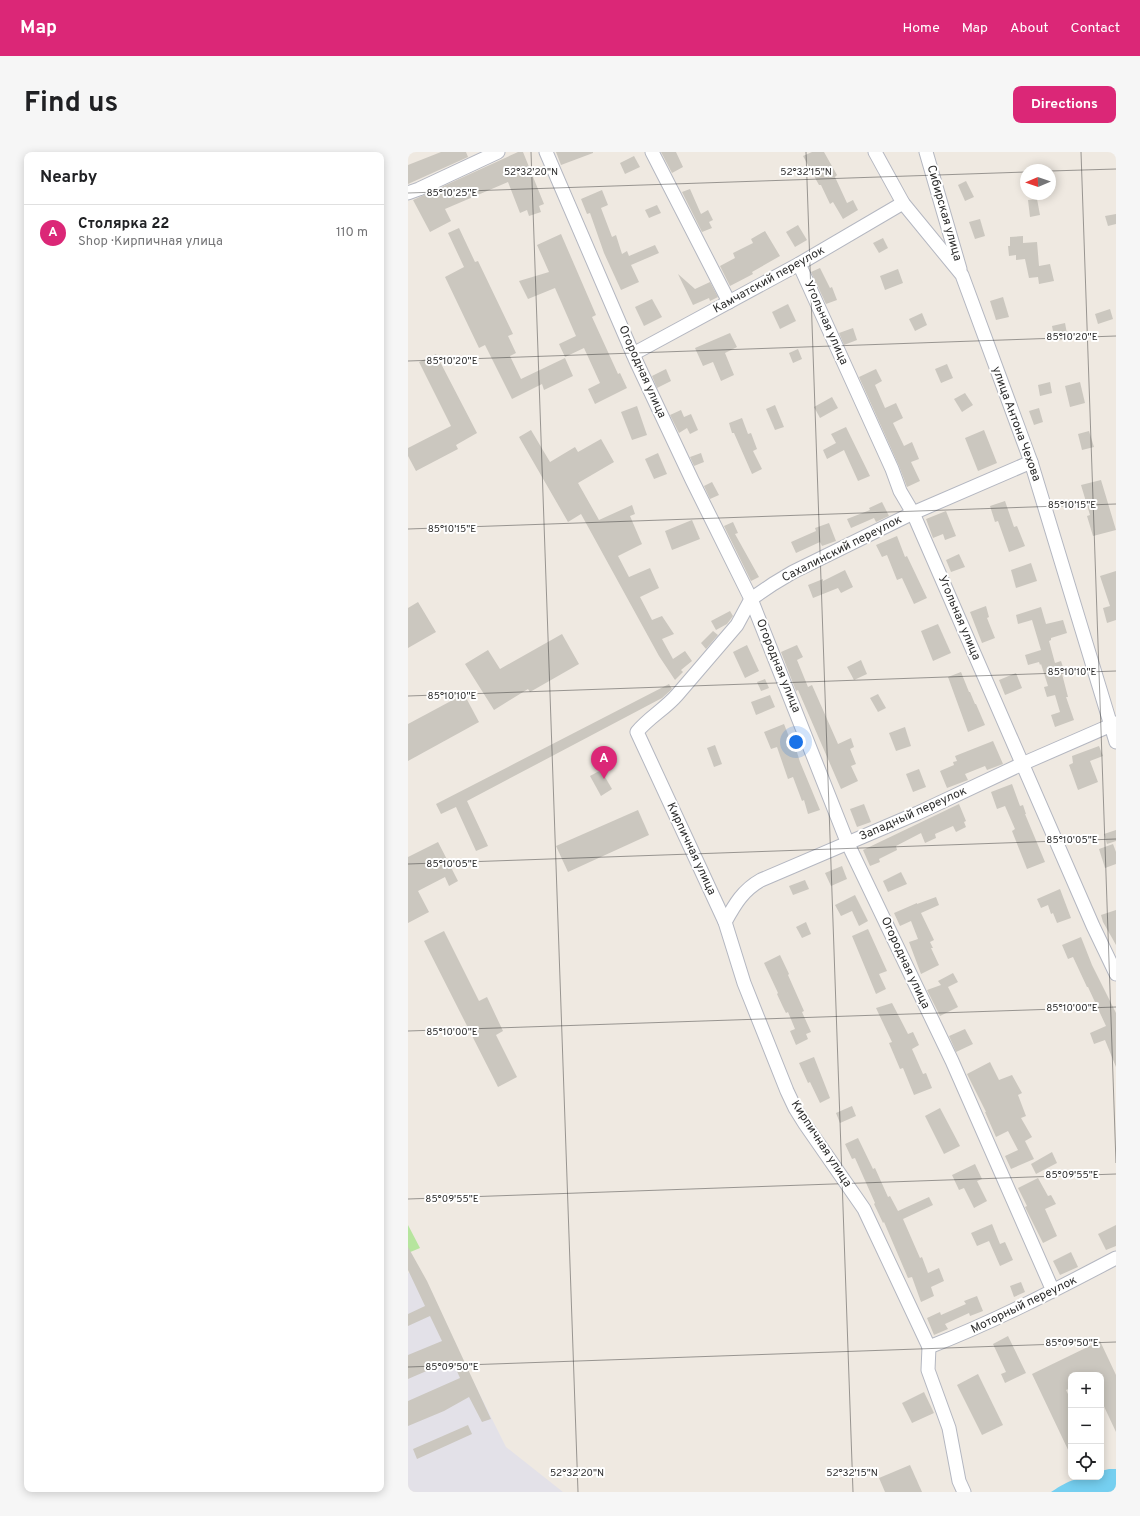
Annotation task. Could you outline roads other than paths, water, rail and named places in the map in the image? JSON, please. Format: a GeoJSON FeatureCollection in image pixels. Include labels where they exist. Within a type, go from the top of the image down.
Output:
{"type":"FeatureCollection","features":[{"type":"Feature","properties":{"kind":"street"},"geometry":{"type":"LineString","coordinates":[[408,193],[498,152]]}},
{"type":"Feature","properties":{"kind":"street","name":"Огородная улица"},"geometry":{"type":"LineString","coordinates":[[546,152],[634,354],[692,480],[752,599],[848,844],[952,1062],[1053,1291]]}},
{"type":"Feature","properties":{"kind":"street"},"geometry":{"type":"LineString","coordinates":[[652,152],[729,302]]}},
{"type":"Feature","properties":{"kind":"street","name":"улица Антона Чехова"},"geometry":{"type":"LineString","coordinates":[[875,152],[903,203],[962,275],[1031,462],[1114,724],[1116,742]]}},
{"type":"Feature","properties":{"kind":"street","name":"Сибирская улица"},"geometry":{"type":"LineString","coordinates":[[926,152],[962,275]]}},
{"type":"Feature","properties":{"kind":"street","name":"Камчатский переулок"},"geometry":{"type":"LineString","coordinates":[[634,354],[799,264],[903,203]]}},
{"type":"Feature","properties":{"kind":"street","name":"Угольная улица"},"geometry":{"type":"LineString","coordinates":[[799,264],[892,469],[895,481],[913,512],[1093,926],[1116,974]]}},
{"type":"Feature","properties":{"kind":"street","name":"Сахалинский переулок"},"geometry":{"type":"LineString","coordinates":[[637,732],[671,702],[737,625],[752,599],[792,572],[913,512],[1031,462]]}},
{"type":"Feature","properties":{"kind":"street","name":"Западный переулок"},"geometry":{"type":"LineString","coordinates":[[725,922],[735,903],[752,886],[761,880],[848,844],[1022,764],[1114,724]]}},
{"type":"Feature","properties":{"kind":"street","name":"Кирпичная улица"},"geometry":{"type":"LineString","coordinates":[[637,732],[725,922],[744,983],[792,1102],[805,1124],[864,1209],[929,1347],[928,1370],[949,1428],[959,1481],[964,1492]]}},
{"type":"Feature","properties":{"kind":"street","name":"Моторный переулок"},"geometry":{"type":"LineString","coordinates":[[929,1347],[972,1330],[1053,1291],[1116,1258]]}},
{"type":"Feature","properties":{"kind":"water"},"geometry":{"type":"Polygon","coordinates":[[[1116,1469],[1116,1492],[1051,1492],[1074,1480],[1104,1480],[1104,1470],[1116,1469]]]}},
{"type":"Feature","properties":{"kind":"place","name":"Столярка 22"},"geometry":{"type":"Point","coordinates":[604,779]}}]}
